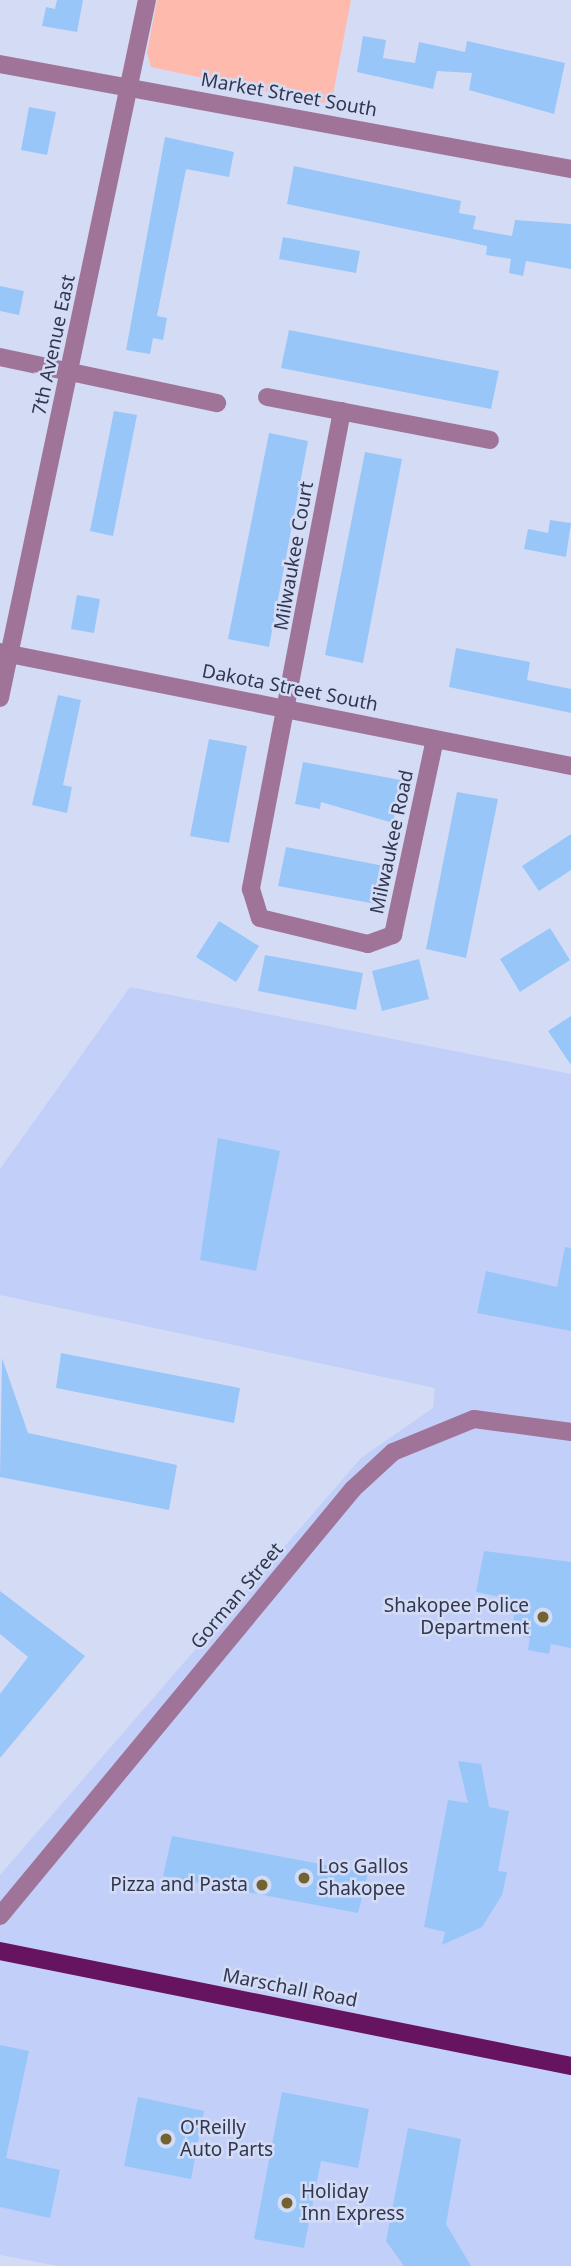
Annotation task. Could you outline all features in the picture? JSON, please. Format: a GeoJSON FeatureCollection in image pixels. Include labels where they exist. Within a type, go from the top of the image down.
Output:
{"type":"FeatureCollection","features":[{"type":"Feature","properties":{"kind":"main road","name":"Marschall Road"},"geometry":{"type":"LineString","coordinates":[[0,1951],[571,2066]]}},
{"type":"Feature","properties":{"kind":"street","name":"7th Avenue East"},"geometry":{"type":"LineString","coordinates":[[0,698],[5,653],[70,370],[148,0]]}},
{"type":"Feature","properties":{"kind":"street","name":"Market Street South"},"geometry":{"type":"LineString","coordinates":[[0,64],[571,169]]}},
{"type":"Feature","properties":{"kind":"street"},"geometry":{"type":"LineString","coordinates":[[0,358],[70,370],[216,403]]}},
{"type":"Feature","properties":{"kind":"street"},"geometry":{"type":"LineString","coordinates":[[267,397],[490,440]]}},
{"type":"Feature","properties":{"kind":"street","name":"Milwaukee Court"},"geometry":{"type":"LineString","coordinates":[[287,708],[342,411]]}},
{"type":"Feature","properties":{"kind":"street","name":"Dakota Street South"},"geometry":{"type":"LineString","coordinates":[[5,653],[571,766]]}},
{"type":"Feature","properties":{"kind":"street","name":"Milwaukee Road"},"geometry":{"type":"LineString","coordinates":[[287,708],[251,889],[252,905],[271,925],[368,944],[393,935],[435,738]]}},
{"type":"Feature","properties":{"kind":"street","name":"Gorman Street"},"geometry":{"type":"LineString","coordinates":[[0,1916],[314,1536],[393,1452],[474,1419],[571,1432]]}},
{"type":"Feature","properties":{"kind":"shaded area"},"geometry":{"type":"Polygon","coordinates":[[[157,0],[351,0],[331,105],[151,67],[147,53],[157,0]]]}},
{"type":"Feature","properties":{"kind":"shaded area"},"geometry":{"type":"Polygon","coordinates":[[[130,987],[571,1074],[571,2266],[58,2266],[0,2255],[0,1875],[361,1458],[433,1408],[435,1388],[0,1295],[0,1169],[130,987]]]}},
{"type":"Feature","properties":{"kind":"building"},"geometry":{"type":"Polygon","coordinates":[[[57,0],[83,0],[77,32],[42,26],[46,7],[55,9],[57,0]]]}},
{"type":"Feature","properties":{"kind":"building"},"geometry":{"type":"Polygon","coordinates":[[[363,36],[386,40],[383,58],[415,63],[419,42],[465,52],[467,41],[565,63],[554,114],[469,90],[472,73],[437,71],[433,89],[357,72],[363,36]]]}},
{"type":"Feature","properties":{"kind":"building"},"geometry":{"type":"Polygon","coordinates":[[[29,107],[56,112],[47,155],[21,150],[29,107]]]}},
{"type":"Feature","properties":{"kind":"building"},"geometry":{"type":"Polygon","coordinates":[[[165,137],[234,152],[229,177],[186,169],[157,316],[167,318],[163,340],[153,338],[150,354],[126,350],[165,137]]]}},
{"type":"Feature","properties":{"kind":"building"},"geometry":{"type":"Polygon","coordinates":[[[294,166],[461,201],[459,213],[476,216],[473,229],[512,236],[515,220],[571,224],[571,269],[526,261],[523,276],[509,273],[511,259],[486,255],[487,246],[287,204],[294,166]]]}},
{"type":"Feature","properties":{"kind":"building"},"geometry":{"type":"Polygon","coordinates":[[[283,237],[360,251],[356,273],[279,259],[283,237]]]}},
{"type":"Feature","properties":{"kind":"building"},"geometry":{"type":"Polygon","coordinates":[[[0,286],[24,291],[19,315],[0,311],[0,286]]]}},
{"type":"Feature","properties":{"kind":"building"},"geometry":{"type":"Polygon","coordinates":[[[289,330],[499,371],[491,409],[281,368],[289,330]]]}},
{"type":"Feature","properties":{"kind":"building"},"geometry":{"type":"Polygon","coordinates":[[[114,411],[137,415],[113,536],[90,531],[114,411]]]}},
{"type":"Feature","properties":{"kind":"building"},"geometry":{"type":"Polygon","coordinates":[[[269,433],[308,441],[269,647],[228,639],[269,433]]]}},
{"type":"Feature","properties":{"kind":"building"},"geometry":{"type":"Polygon","coordinates":[[[365,452],[402,459],[363,663],[325,655],[365,452]]]}},
{"type":"Feature","properties":{"kind":"building"},"geometry":{"type":"Polygon","coordinates":[[[550,520],[571,523],[566,557],[524,549],[528,529],[548,533],[550,520]]]}},
{"type":"Feature","properties":{"kind":"building"},"geometry":{"type":"Polygon","coordinates":[[[77,595],[100,599],[94,633],[71,629],[77,595]]]}},
{"type":"Feature","properties":{"kind":"building"},"geometry":{"type":"Polygon","coordinates":[[[456,648],[530,662],[527,680],[571,689],[571,713],[449,687],[456,648]]]}},
{"type":"Feature","properties":{"kind":"building"},"geometry":{"type":"Polygon","coordinates":[[[58,695],[81,700],[63,785],[72,787],[67,813],[32,805],[58,695]]]}},
{"type":"Feature","properties":{"kind":"building"},"geometry":{"type":"Polygon","coordinates":[[[209,739],[247,746],[229,843],[190,836],[209,739]]]}},
{"type":"Feature","properties":{"kind":"building"},"geometry":{"type":"Polygon","coordinates":[[[303,762],[401,780],[393,823],[321,802],[320,809],[295,804],[303,762]]]}},
{"type":"Feature","properties":{"kind":"building"},"geometry":{"type":"Polygon","coordinates":[[[457,792],[498,799],[466,958],[426,949],[457,792]]]}},
{"type":"Feature","properties":{"kind":"building"},"geometry":{"type":"Polygon","coordinates":[[[571,834],[571,870],[539,891],[522,866],[571,834]]]}},
{"type":"Feature","properties":{"kind":"building"},"geometry":{"type":"Polygon","coordinates":[[[286,847],[384,866],[376,904],[278,886],[286,847]]]}},
{"type":"Feature","properties":{"kind":"building"},"geometry":{"type":"Polygon","coordinates":[[[219,921],[259,946],[236,982],[196,957],[219,921]]]}},
{"type":"Feature","properties":{"kind":"building"},"geometry":{"type":"Polygon","coordinates":[[[550,928],[570,960],[520,992],[500,959],[550,928]]]}},
{"type":"Feature","properties":{"kind":"building"},"geometry":{"type":"Polygon","coordinates":[[[265,955],[363,973],[356,1010],[258,991],[265,955]]]}},
{"type":"Feature","properties":{"kind":"building"},"geometry":{"type":"Polygon","coordinates":[[[419,959],[429,999],[382,1011],[372,971],[419,959]]]}},
{"type":"Feature","properties":{"kind":"building"},"geometry":{"type":"Polygon","coordinates":[[[571,1016],[571,1065],[548,1031],[571,1016]]]}},
{"type":"Feature","properties":{"kind":"building"},"geometry":{"type":"Polygon","coordinates":[[[218,1138],[280,1151],[256,1271],[200,1260],[218,1138]]]}},
{"type":"Feature","properties":{"kind":"building"},"geometry":{"type":"Polygon","coordinates":[[[565,1247],[571,1248],[571,1331],[477,1313],[486,1271],[557,1287],[565,1247]]]}},
{"type":"Feature","properties":{"kind":"building"},"geometry":{"type":"Polygon","coordinates":[[[61,1353],[240,1388],[234,1423],[56,1388],[61,1353]]]}},
{"type":"Feature","properties":{"kind":"building"},"geometry":{"type":"Polygon","coordinates":[[[2,1358],[28,1433],[177,1465],[169,1510],[0,1477],[2,1358]]]}},
{"type":"Feature","properties":{"kind":"building","name":"Shakopee Police Department"},"geometry":{"type":"Polygon","coordinates":[[[484,1551],[571,1562],[571,1648],[551,1644],[549,1654],[528,1650],[530,1638],[511,1634],[517,1600],[476,1592],[484,1551]]]}},
{"type":"Feature","properties":{"kind":"building"},"geometry":{"type":"Polygon","coordinates":[[[0,1591],[85,1656],[0,1758],[0,1694],[28,1657],[0,1634],[0,1591]]]}},
{"type":"Feature","properties":{"kind":"building"},"geometry":{"type":"Polygon","coordinates":[[[458,1761],[481,1764],[489,1807],[509,1811],[498,1871],[507,1872],[502,1895],[482,1927],[442,1945],[445,1932],[424,1927],[448,1800],[468,1803],[458,1761]]]}},
{"type":"Feature","properties":{"kind":"building"},"geometry":{"type":"Polygon","coordinates":[[[172,1836],[368,1873],[358,1913],[163,1876],[172,1836]]]}},
{"type":"Feature","properties":{"kind":"building"},"geometry":{"type":"Polygon","coordinates":[[[0,2045],[29,2051],[6,2158],[60,2170],[50,2218],[0,2207],[0,2045]]]}},
{"type":"Feature","properties":{"kind":"building","name":"Holiday Inn Express"},"geometry":{"type":"Polygon","coordinates":[[[282,2092],[369,2109],[358,2168],[321,2161],[304,2248],[254,2239],[282,2092]]]}},
{"type":"Feature","properties":{"kind":"building"},"geometry":{"type":"Polygon","coordinates":[[[138,2097],[204,2111],[191,2179],[124,2166],[138,2097]]]}},
{"type":"Feature","properties":{"kind":"building"},"geometry":{"type":"Polygon","coordinates":[[[408,2128],[461,2139],[446,2224],[471,2266],[404,2266],[386,2241],[408,2128]]]}},
{"type":"Feature","properties":{"kind":"place","name":"Shakopee Police Department"},"geometry":{"type":"Point","coordinates":[543,1617]}},
{"type":"Feature","properties":{"kind":"place","name":"Los Gallos Shakopee"},"geometry":{"type":"Point","coordinates":[304,1878]}},
{"type":"Feature","properties":{"kind":"place","name":"Pizza and Pasta"},"geometry":{"type":"Point","coordinates":[262,1885]}},
{"type":"Feature","properties":{"kind":"place","name":"O'Reilly Auto Parts"},"geometry":{"type":"Point","coordinates":[166,2139]}},
{"type":"Feature","properties":{"kind":"place","name":"Holiday Inn Express"},"geometry":{"type":"Point","coordinates":[287,2203]}}]}
